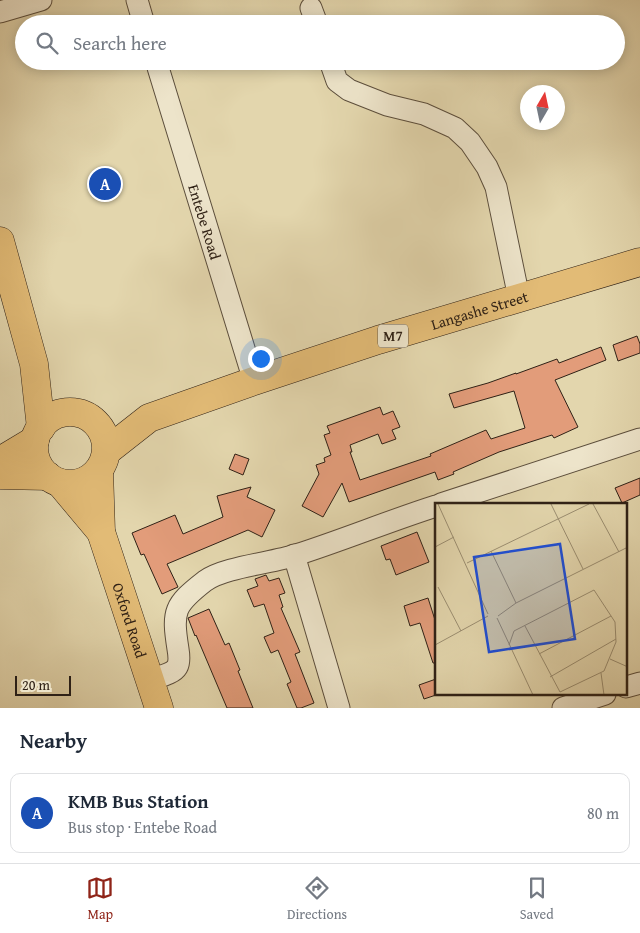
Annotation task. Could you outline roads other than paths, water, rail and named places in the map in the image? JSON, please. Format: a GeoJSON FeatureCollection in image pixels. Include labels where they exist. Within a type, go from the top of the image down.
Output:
{"type":"FeatureCollection","features":[{"type":"Feature","properties":{"kind":"main road"},"geometry":{"type":"LineString","coordinates":[[0,241],[34,364],[38,434],[34,450],[36,460],[41,469],[54,480]]}},
{"type":"Feature","properties":{"kind":"main road","name":"Langashe Street"},"geometry":{"type":"LineString","coordinates":[[83,414],[149,418],[378,340],[640,262]]}},
{"type":"Feature","properties":{"kind":"main road"},"geometry":{"type":"LineString","coordinates":[[34,364],[83,414],[100,426],[106,438],[103,461]]}},
{"type":"Feature","properties":{"kind":"main road","name":"M7"},"geometry":{"type":"LineString","coordinates":[[0,461],[38,434],[47,420],[55,414],[65,411],[83,414]]}},
{"type":"Feature","properties":{"kind":"main road","name":"Langashe Street"},"geometry":{"type":"LineString","coordinates":[[103,461],[149,418]]}},
{"type":"Feature","properties":{"kind":"main road","name":"M7"},"geometry":{"type":"LineString","coordinates":[[0,474],[54,480],[71,484],[92,478],[103,461]]}},
{"type":"Feature","properties":{"kind":"main road","name":"Oxford Road"},"geometry":{"type":"LineString","coordinates":[[103,461],[101,532],[159,708]]}},
{"type":"Feature","properties":{"kind":"main road","name":"Oxford Road"},"geometry":{"type":"LineString","coordinates":[[54,480],[101,532]]}},
{"type":"Feature","properties":{"kind":"street"},"geometry":{"type":"LineString","coordinates":[[0,12],[41,0]]}},
{"type":"Feature","properties":{"kind":"street"},"geometry":{"type":"LineString","coordinates":[[137,0],[141,15]]}},
{"type":"Feature","properties":{"kind":"street","name":"Entebe Road"},"geometry":{"type":"LineString","coordinates":[[159,70],[254,381]]}},
{"type":"Feature","properties":{"kind":"street"},"geometry":{"type":"LineString","coordinates":[[333,70],[337,81],[349,90],[387,105],[424,114],[454,128],[470,142],[487,167],[496,186],[519,298]]}},
{"type":"Feature","properties":{"kind":"street"},"geometry":{"type":"LineString","coordinates":[[444,503],[640,439]]}},
{"type":"Feature","properties":{"kind":"street"},"geometry":{"type":"LineString","coordinates":[[150,680],[172,671],[178,666],[179,656],[174,623],[175,616],[183,600],[208,579],[222,573],[294,555],[435,506]]}},
{"type":"Feature","properties":{"kind":"street"},"geometry":{"type":"LineString","coordinates":[[294,555],[339,708]]}},
{"type":"Feature","properties":{"kind":"street"},"geometry":{"type":"LineString","coordinates":[[563,708],[599,696]]}},
{"type":"Feature","properties":{"kind":"place","name":"KMB Bus Station"},"geometry":{"type":"Point","coordinates":[105,184]}}]}
